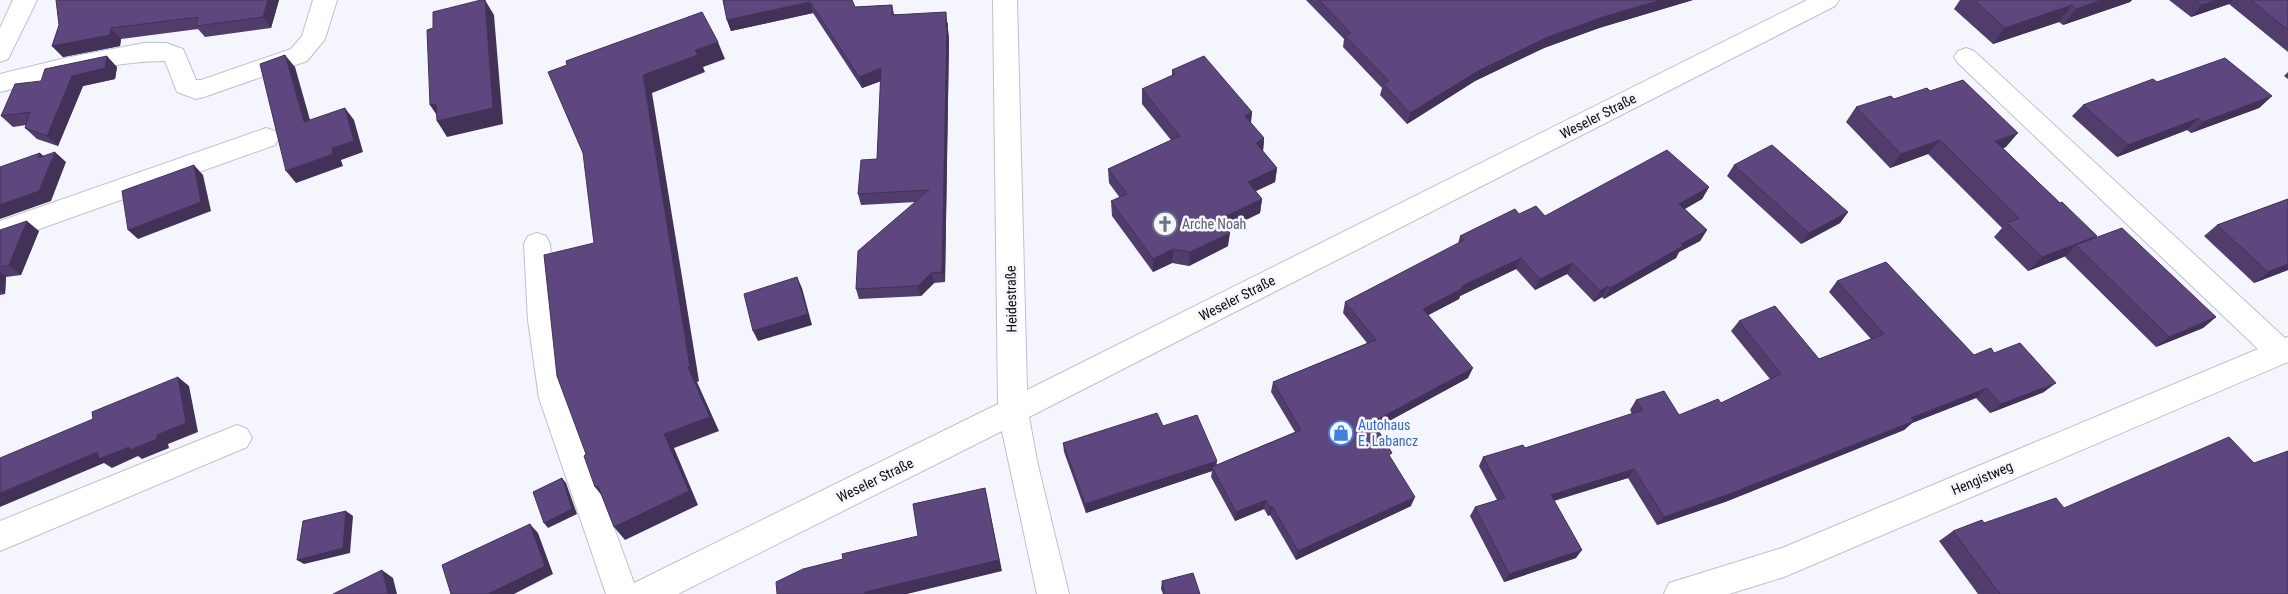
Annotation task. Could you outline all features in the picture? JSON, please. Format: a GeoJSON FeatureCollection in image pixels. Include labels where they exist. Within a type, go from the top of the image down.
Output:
{"type":"FeatureCollection","features":[{"type":"Feature","properties":{"kind":"street"},"geometry":{"type":"LineString","coordinates":[[0,53],[25,0]]}},
{"type":"Feature","properties":{"kind":"street"},"geometry":{"type":"LineString","coordinates":[[0,83],[65,67],[144,52],[157,52],[175,55],[186,86],[196,90],[204,88],[299,55],[313,39],[325,0]]}},
{"type":"Feature","properties":{"kind":"street","name":"Heidestraße"},"geometry":{"type":"LineString","coordinates":[[1005,0],[1013,411],[1022,461],[1053,594]]}},
{"type":"Feature","properties":{"kind":"street","name":"Weseler Straße"},"geometry":{"type":"LineString","coordinates":[[645,594],[1013,411],[1827,0]]}},
{"type":"Feature","properties":{"kind":"street","name":"Hengistweg"},"geometry":{"type":"LineString","coordinates":[[1680,594],[1784,562],[2284,350],[1966,57]]}},
{"type":"Feature","properties":{"kind":"street"},"geometry":{"type":"LineString","coordinates":[[0,232],[266,138]]}},
{"type":"Feature","properties":{"kind":"street"},"geometry":{"type":"LineString","coordinates":[[537,244],[542,320],[553,398],[622,594]]}},
{"type":"Feature","properties":{"kind":"street"},"geometry":{"type":"LineString","coordinates":[[0,536],[237,438]]}},
{"type":"Feature","properties":{"kind":"building"},"geometry":{"type":"Polygon","coordinates":[[[56,0],[268,0],[263,17],[196,26],[198,17],[111,28],[110,35],[52,46],[59,25],[56,0]]]}},
{"type":"Feature","properties":{"kind":"building"},"geometry":{"type":"Polygon","coordinates":[[[485,0],[493,108],[437,121],[436,104],[430,105],[427,30],[433,28],[433,12],[485,0]]]}},
{"type":"Feature","properties":{"kind":"building"},"geometry":{"type":"Polygon","coordinates":[[[723,0],[852,0],[855,7],[892,5],[892,15],[946,12],[942,272],[931,273],[918,286],[856,289],[858,251],[929,190],[858,194],[861,160],[877,159],[881,68],[859,77],[810,2],[727,20],[723,0]]]}},
{"type":"Feature","properties":{"kind":"building"},"geometry":{"type":"Polygon","coordinates":[[[1319,0],[1661,0],[1603,17],[1548,37],[1478,71],[1410,113],[1383,84],[1389,81],[1345,36],[1351,33],[1319,0]]]}},
{"type":"Feature","properties":{"kind":"building"},"geometry":{"type":"Polygon","coordinates":[[[1974,0],[2102,0],[2076,9],[2072,5],[2005,28],[1974,0]]]}},
{"type":"Feature","properties":{"kind":"building"},"geometry":{"type":"Polygon","coordinates":[[[2195,0],[2217,0],[2202,5],[2195,0]]]}},
{"type":"Feature","properties":{"kind":"building"},"geometry":{"type":"Polygon","coordinates":[[[2251,0],[2288,0],[2288,30],[2251,0]]]}},
{"type":"Feature","properties":{"kind":"building"},"geometry":{"type":"Polygon","coordinates":[[[702,12],[718,42],[695,50],[698,55],[643,75],[690,367],[688,367],[710,417],[664,434],[689,491],[614,527],[598,486],[595,487],[584,456],[586,454],[557,376],[544,255],[594,243],[583,153],[548,72],[567,65],[566,61],[702,12]]]}},
{"type":"Feature","properties":{"kind":"building"},"geometry":{"type":"Polygon","coordinates":[[[285,55],[304,122],[345,108],[354,141],[332,148],[333,154],[286,171],[260,64],[285,55]]]}},
{"type":"Feature","properties":{"kind":"building"},"geometry":{"type":"Polygon","coordinates":[[[107,56],[105,68],[72,76],[47,136],[25,128],[30,112],[1,116],[15,84],[41,81],[45,69],[107,56]]]}},
{"type":"Feature","properties":{"kind":"building"},"geometry":{"type":"Polygon","coordinates":[[[1204,56],[1252,112],[1245,116],[1264,138],[1256,143],[1277,168],[1248,182],[1262,199],[1220,219],[1230,233],[1190,252],[1173,249],[1153,259],[1111,201],[1127,194],[1108,169],[1180,136],[1142,89],[1175,74],[1172,70],[1204,56]]]}},
{"type":"Feature","properties":{"kind":"building"},"geometry":{"type":"Polygon","coordinates":[[[2225,58],[2272,96],[2203,122],[2199,118],[2128,145],[2083,105],[2153,79],[2157,82],[2225,58]]]}},
{"type":"Feature","properties":{"kind":"building"},"geometry":{"type":"Polygon","coordinates":[[[1963,80],[2018,133],[1995,141],[2097,236],[2042,257],[2007,223],[2019,218],[1940,140],[1901,154],[1856,107],[1891,96],[1894,99],[1927,88],[1930,91],[1963,80]]]}},
{"type":"Feature","properties":{"kind":"building"},"geometry":{"type":"Polygon","coordinates":[[[1772,145],[1848,212],[1809,233],[1734,165],[1772,145]]]}},
{"type":"Feature","properties":{"kind":"building"},"geometry":{"type":"Polygon","coordinates":[[[1667,150],[1709,187],[1679,204],[1707,230],[1681,244],[1683,246],[1610,288],[1608,286],[1600,291],[1572,263],[1540,279],[1521,258],[1462,286],[1463,288],[1423,309],[1473,368],[1373,422],[1392,453],[1389,455],[1415,497],[1298,551],[1272,506],[1270,507],[1266,500],[1236,512],[1212,467],[1301,430],[1273,382],[1376,340],[1345,302],[1464,240],[1460,236],[1515,209],[1519,214],[1536,206],[1545,216],[1667,150]]]}},
{"type":"Feature","properties":{"kind":"building"},"geometry":{"type":"Polygon","coordinates":[[[55,152],[39,191],[0,205],[0,167],[40,153],[38,158],[55,152]]]}},
{"type":"Feature","properties":{"kind":"building"},"geometry":{"type":"Polygon","coordinates":[[[194,165],[201,202],[128,230],[122,191],[194,165]]]}},
{"type":"Feature","properties":{"kind":"building"},"geometry":{"type":"Polygon","coordinates":[[[2288,199],[2288,264],[2268,272],[2217,225],[2288,199]]]}},
{"type":"Feature","properties":{"kind":"building"},"geometry":{"type":"Polygon","coordinates":[[[27,221],[9,265],[0,267],[0,230],[27,221]]]}},
{"type":"Feature","properties":{"kind":"building"},"geometry":{"type":"Polygon","coordinates":[[[2122,228],[2216,317],[2169,337],[2076,245],[2122,228]]]}},
{"type":"Feature","properties":{"kind":"building"},"geometry":{"type":"Polygon","coordinates":[[[1886,262],[1974,355],[1991,348],[1994,353],[2020,343],[2056,383],[2001,404],[1987,388],[1911,418],[1914,421],[1732,493],[1664,517],[1634,469],[1551,495],[1582,550],[1509,574],[1475,507],[1505,498],[1483,457],[1523,445],[1525,448],[1643,410],[1636,400],[1664,391],[1679,415],[1718,399],[1721,403],[1781,374],[1739,321],[1775,306],[1819,359],[1884,334],[1837,281],[1886,262]]]}},
{"type":"Feature","properties":{"kind":"building"},"geometry":{"type":"Polygon","coordinates":[[[797,277],[808,314],[753,331],[744,294],[797,277]]]}},
{"type":"Feature","properties":{"kind":"building"},"geometry":{"type":"Polygon","coordinates":[[[178,377],[186,423],[157,435],[157,439],[130,450],[129,447],[99,459],[97,452],[0,493],[0,458],[93,419],[92,412],[178,377]]]}},
{"type":"Feature","properties":{"kind":"building"},"geometry":{"type":"Polygon","coordinates":[[[1157,413],[1163,426],[1197,415],[1217,461],[1085,504],[1063,443],[1157,413]]]}},
{"type":"Feature","properties":{"kind":"building"},"geometry":{"type":"Polygon","coordinates":[[[2229,437],[2254,463],[2288,451],[2288,594],[2000,594],[1953,531],[1982,520],[1984,523],[2056,498],[2064,508],[2229,437]]]}},
{"type":"Feature","properties":{"kind":"building"},"geometry":{"type":"Polygon","coordinates":[[[562,478],[572,509],[544,523],[533,492],[562,478]]]}},
{"type":"Feature","properties":{"kind":"building"},"geometry":{"type":"Polygon","coordinates":[[[985,488],[999,560],[865,592],[865,594],[777,594],[776,582],[803,569],[843,559],[842,554],[918,536],[913,504],[985,488]]]}},
{"type":"Feature","properties":{"kind":"building"},"geometry":{"type":"Polygon","coordinates":[[[346,511],[343,548],[297,560],[303,521],[346,511]]]}},
{"type":"Feature","properties":{"kind":"building"},"geometry":{"type":"Polygon","coordinates":[[[530,524],[545,566],[488,594],[451,594],[442,565],[530,524]]]}},
{"type":"Feature","properties":{"kind":"building"},"geometry":{"type":"Polygon","coordinates":[[[382,570],[388,594],[333,594],[382,570]]]}},
{"type":"Feature","properties":{"kind":"building"},"geometry":{"type":"Polygon","coordinates":[[[1193,573],[1200,594],[1165,594],[1162,581],[1193,573]]]}},
{"type":"Feature","properties":{"kind":"place","name":"Arche Noah"},"geometry":{"type":"Point","coordinates":[1165,224]}},
{"type":"Feature","properties":{"kind":"place","name":"Autohaus E. Labancz"},"geometry":{"type":"Point","coordinates":[1341,433]}}]}
